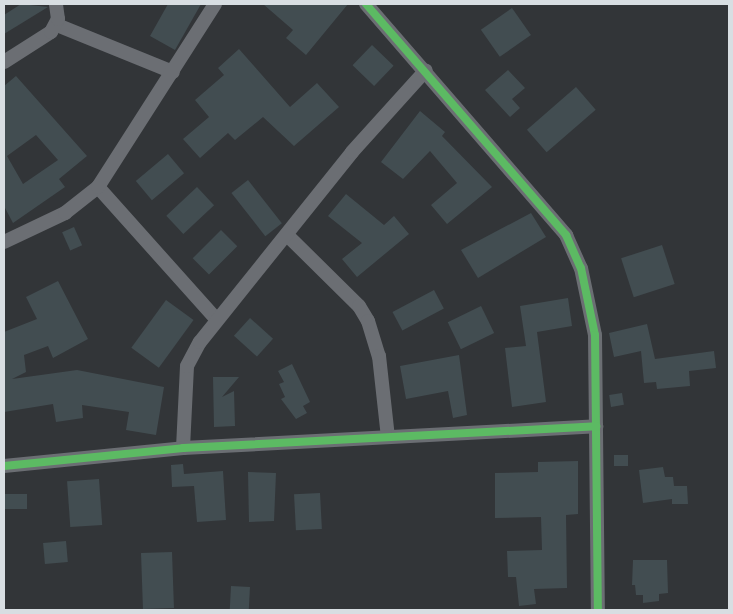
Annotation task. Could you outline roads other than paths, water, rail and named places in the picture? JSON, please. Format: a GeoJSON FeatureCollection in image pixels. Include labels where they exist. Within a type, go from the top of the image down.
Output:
{"type":"FeatureCollection","features":[{"type":"Feature","properties":{"kind":"street"},"geometry":{"type":"LineString","coordinates":[[56,4],[57,25]]}},
{"type":"Feature","properties":{"kind":"street"},"geometry":{"type":"LineString","coordinates":[[4,242],[65,213],[98,187],[215,4]]}},
{"type":"Feature","properties":{"kind":"street"},"geometry":{"type":"LineString","coordinates":[[366,4],[426,70],[566,235],[592,302],[596,426],[598,610]]}},
{"type":"Feature","properties":{"kind":"street"},"geometry":{"type":"LineString","coordinates":[[4,62],[57,25]]}},
{"type":"Feature","properties":{"kind":"street"},"geometry":{"type":"LineString","coordinates":[[57,25],[173,72]]}},
{"type":"Feature","properties":{"kind":"street"},"geometry":{"type":"LineString","coordinates":[[183,448],[187,366],[217,320],[426,70]]}},
{"type":"Feature","properties":{"kind":"street"},"geometry":{"type":"LineString","coordinates":[[98,187],[217,320]]}},
{"type":"Feature","properties":{"kind":"street"},"geometry":{"type":"LineString","coordinates":[[287,235],[359,306],[368,321],[379,356],[388,437]]}},
{"type":"Feature","properties":{"kind":"street"},"geometry":{"type":"LineString","coordinates":[[4,466],[183,448],[596,426]]}}]}
